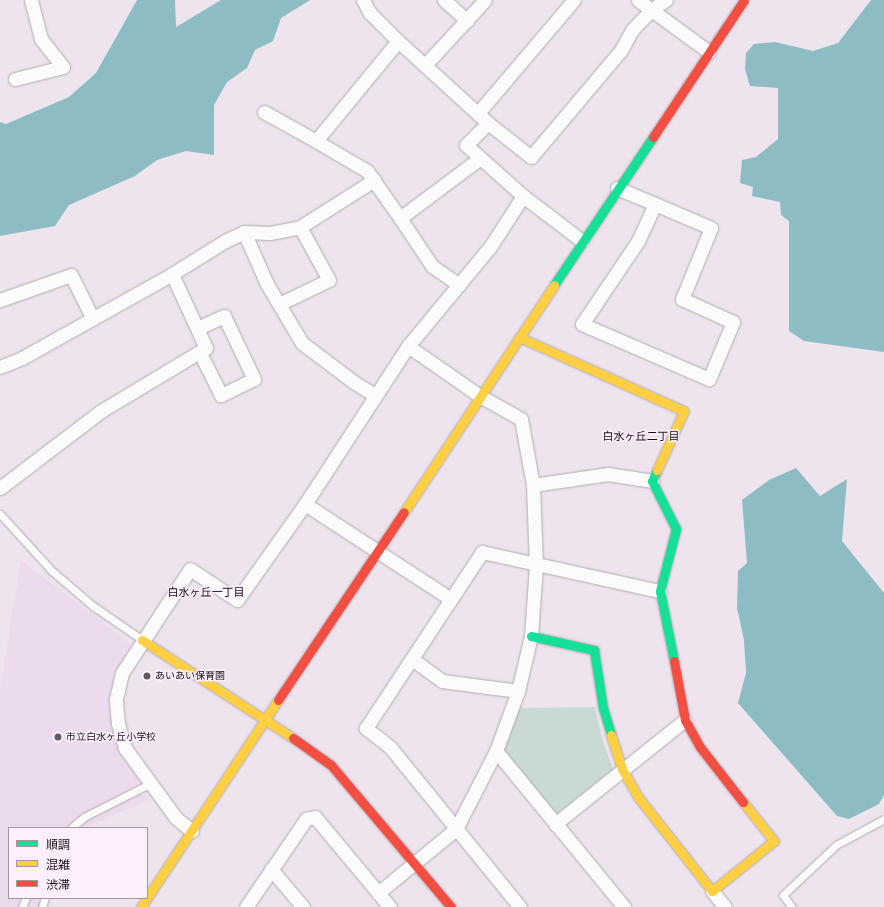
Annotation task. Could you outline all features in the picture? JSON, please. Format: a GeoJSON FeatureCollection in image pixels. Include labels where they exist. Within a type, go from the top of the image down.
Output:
{"type":"FeatureCollection","features":[{"type":"Feature","properties":{"kind":"street"},"geometry":{"type":"LineString","coordinates":[[15,79],[63,67],[41,39],[31,0]]}},
{"type":"Feature","properties":{"kind":"street"},"geometry":{"type":"LineString","coordinates":[[363,0],[370,13],[398,41],[488,122],[531,157],[621,50],[632,30],[651,10],[666,0]]}},
{"type":"Feature","properties":{"kind":"street"},"geometry":{"type":"LineString","coordinates":[[444,0],[468,21]]}},
{"type":"Feature","properties":{"kind":"street"},"geometry":{"type":"LineString","coordinates":[[424,65],[468,21],[485,0]]}},
{"type":"Feature","properties":{"kind":"street"},"geometry":{"type":"LineString","coordinates":[[478,113],[574,0]]}},
{"type":"Feature","properties":{"kind":"street"},"geometry":{"type":"LineString","coordinates":[[638,0],[709,52]]}},
{"type":"Feature","properties":{"kind":"street"},"geometry":{"type":"LineString","coordinates":[[148,897],[520,337],[617,188],[744,0]]}},
{"type":"Feature","properties":{"kind":"street"},"geometry":{"type":"LineString","coordinates":[[316,141],[398,41]]}},
{"type":"Feature","properties":{"kind":"street"},"geometry":{"type":"LineString","coordinates":[[264,112],[367,171],[432,266],[459,285]]}},
{"type":"Feature","properties":{"kind":"street"},"geometry":{"type":"LineString","coordinates":[[488,122],[466,145],[479,159],[523,196],[582,241]]}},
{"type":"Feature","properties":{"kind":"street"},"geometry":{"type":"LineString","coordinates":[[400,218],[479,159]]}},
{"type":"Feature","properties":{"kind":"street"},"geometry":{"type":"LineString","coordinates":[[0,367],[22,358],[93,319],[172,274],[225,241],[244,232],[270,233],[300,227],[374,180]]}},
{"type":"Feature","properties":{"kind":"street"},"geometry":{"type":"LineString","coordinates":[[617,188],[655,204],[711,228],[682,299],[733,322],[709,379],[582,324],[638,241],[655,204]]}},
{"type":"Feature","properties":{"kind":"street"},"geometry":{"type":"LineString","coordinates":[[192,831],[176,818],[126,748],[118,724],[116,699],[122,674],[142,640],[190,569],[237,600],[305,504],[408,346],[490,247],[523,196]]}},
{"type":"Feature","properties":{"kind":"street"},"geometry":{"type":"LineString","coordinates":[[279,304],[329,280],[300,227]]}},
{"type":"Feature","properties":{"kind":"street"},"geometry":{"type":"LineString","coordinates":[[244,232],[267,284],[302,343],[354,383],[375,395]]}},
{"type":"Feature","properties":{"kind":"street"},"geometry":{"type":"LineString","coordinates":[[0,488],[100,411],[200,353],[206,348],[172,274]]}},
{"type":"Feature","properties":{"kind":"street"},"geometry":{"type":"LineString","coordinates":[[0,300],[71,275],[93,319]]}},
{"type":"Feature","properties":{"kind":"street"},"geometry":{"type":"LineString","coordinates":[[198,328],[224,316],[254,379],[221,395],[200,353]]}},
{"type":"Feature","properties":{"kind":"street"},"geometry":{"type":"LineString","coordinates":[[520,337],[684,412],[652,481]]}},
{"type":"Feature","properties":{"kind":"street"},"geometry":{"type":"LineString","coordinates":[[378,893],[456,829],[496,751],[518,691],[531,636],[536,565],[533,485],[522,419],[480,396],[408,346]]}},
{"type":"Feature","properties":{"kind":"street"},"geometry":{"type":"LineString","coordinates":[[533,485],[608,474],[652,481]]}},
{"type":"Feature","properties":{"kind":"street"},"geometry":{"type":"LineString","coordinates":[[652,481],[676,529],[660,591],[685,720],[700,747],[774,841],[712,891]]}},
{"type":"Feature","properties":{"kind":"street"},"geometry":{"type":"LineString","coordinates":[[305,504],[451,599]]}},
{"type":"Feature","properties":{"kind":"street"},"geometry":{"type":"LineString","coordinates":[[520,907],[390,747],[366,728],[482,552],[660,591]]}},
{"type":"Feature","properties":{"kind":"street"},"geometry":{"type":"LineString","coordinates":[[531,636],[594,650],[603,708],[622,768],[638,797],[725,907]]}},
{"type":"Feature","properties":{"kind":"street"},"geometry":{"type":"LineString","coordinates":[[142,640],[266,719],[331,765],[416,863],[451,907]]}},
{"type":"Feature","properties":{"kind":"street"},"geometry":{"type":"LineString","coordinates":[[412,659],[442,681],[518,691]]}},
{"type":"Feature","properties":{"kind":"street"},"geometry":{"type":"LineString","coordinates":[[555,824],[622,768],[685,720]]}},
{"type":"Feature","properties":{"kind":"street"},"geometry":{"type":"LineString","coordinates":[[496,751],[624,907]]}},
{"type":"Feature","properties":{"kind":"street"},"geometry":{"type":"LineString","coordinates":[[246,907],[306,819],[315,817],[390,907]]}},
{"type":"Feature","properties":{"kind":"street"},"geometry":{"type":"LineString","coordinates":[[272,869],[303,907]]}},
{"type":"Feature","properties":{"kind":"lane"},"geometry":{"type":"LineString","coordinates":[[0,514],[52,571],[93,606],[142,640]]}},
{"type":"Feature","properties":{"kind":"lane"},"geometry":{"type":"LineString","coordinates":[[72,827],[84,817],[151,783]]}},
{"type":"Feature","properties":{"kind":"lane"},"geometry":{"type":"LineString","coordinates":[[792,907],[783,895],[836,845],[884,819]]}},
{"type":"Feature","properties":{"kind":"shaded area","name":"市立白水ヶ丘小学校"},"geometry":{"type":"Polygon","coordinates":[[[21,560],[133,646],[117,674],[110,698],[113,727],[141,778],[138,784],[141,795],[152,796],[144,802],[86,827],[8,827],[8,899],[51,899],[48,907],[0,907],[0,689],[21,560]]]}},
{"type":"Feature","properties":{"kind":"shaded area"},"geometry":{"type":"Polygon","coordinates":[[[595,707],[601,735],[613,769],[556,815],[502,749],[518,708],[595,707]]]}},
{"type":"Feature","properties":{"kind":"water"},"geometry":{"type":"Polygon","coordinates":[[[137,0],[175,0],[176,27],[221,0],[310,0],[281,18],[273,41],[255,50],[247,68],[227,82],[214,105],[214,155],[186,151],[157,160],[135,176],[69,205],[55,226],[0,236],[0,122],[6,124],[69,97],[96,73],[137,0]]]}},
{"type":"Feature","properties":{"kind":"water"},"geometry":{"type":"Polygon","coordinates":[[[871,0],[884,0],[884,352],[804,341],[789,331],[789,221],[781,215],[780,202],[752,196],[753,187],[740,183],[742,160],[756,157],[778,139],[778,88],[750,86],[745,69],[746,53],[754,44],[775,42],[813,51],[838,43],[871,0]]]}},
{"type":"Feature","properties":{"kind":"water"},"geometry":{"type":"Polygon","coordinates":[[[796,468],[820,496],[847,479],[842,541],[884,593],[884,795],[879,804],[849,819],[837,816],[738,703],[746,673],[744,640],[737,608],[738,571],[747,563],[742,500],[769,480],[796,468]]]}},
{"type":"Feature","properties":{"kind":"traffic: fast"},"geometry":{"type":"LineString","coordinates":[[554,285],[653,137]]}},
{"type":"Feature","properties":{"kind":"traffic: fast"},"geometry":{"type":"LineString","coordinates":[[657,470],[652,481],[676,529],[660,591],[674,661]]}},
{"type":"Feature","properties":{"kind":"traffic: fast"},"geometry":{"type":"LineString","coordinates":[[531,636],[594,650],[603,708],[611,735]]}},
{"type":"Feature","properties":{"kind":"traffic: slow"},"geometry":{"type":"LineString","coordinates":[[404,512],[554,285]]}},
{"type":"Feature","properties":{"kind":"traffic: slow"},"geometry":{"type":"LineString","coordinates":[[519,337],[684,411],[657,470]]}},
{"type":"Feature","properties":{"kind":"traffic: slow"},"geometry":{"type":"LineString","coordinates":[[142,640],[293,738]]}},
{"type":"Feature","properties":{"kind":"traffic: slow"},"geometry":{"type":"LineString","coordinates":[[148,896],[278,700]]}},
{"type":"Feature","properties":{"kind":"traffic: slow"},"geometry":{"type":"LineString","coordinates":[[611,735],[622,769],[638,797],[712,891],[774,841],[743,802]]}},
{"type":"Feature","properties":{"kind":"traffic: slow"},"geometry":{"type":"LineString","coordinates":[[141,907],[146,899]]}},
{"type":"Feature","properties":{"kind":"traffic: jam"},"geometry":{"type":"LineString","coordinates":[[653,137],[744,0]]}},
{"type":"Feature","properties":{"kind":"traffic: jam"},"geometry":{"type":"LineString","coordinates":[[278,700],[404,512]]}},
{"type":"Feature","properties":{"kind":"traffic: jam"},"geometry":{"type":"LineString","coordinates":[[674,661],[685,720],[700,747],[743,802]]}},
{"type":"Feature","properties":{"kind":"traffic: jam"},"geometry":{"type":"LineString","coordinates":[[293,738],[331,765],[451,907]]}},
{"type":"Feature","properties":{"kind":"place","name":"あいあい保育園"},"geometry":{"type":"Point","coordinates":[147,676]}},
{"type":"Feature","properties":{"kind":"place","name":"市立白水ヶ丘小学校"},"geometry":{"type":"Point","coordinates":[58,737]}},
{"type":"Feature","properties":{"kind":"district","name":"白水ヶ丘二丁目"},"geometry":{"type":"Point","coordinates":[641,436]}},
{"type":"Feature","properties":{"kind":"district","name":"白水ヶ丘一丁目"},"geometry":{"type":"Point","coordinates":[206,592]}}]}
